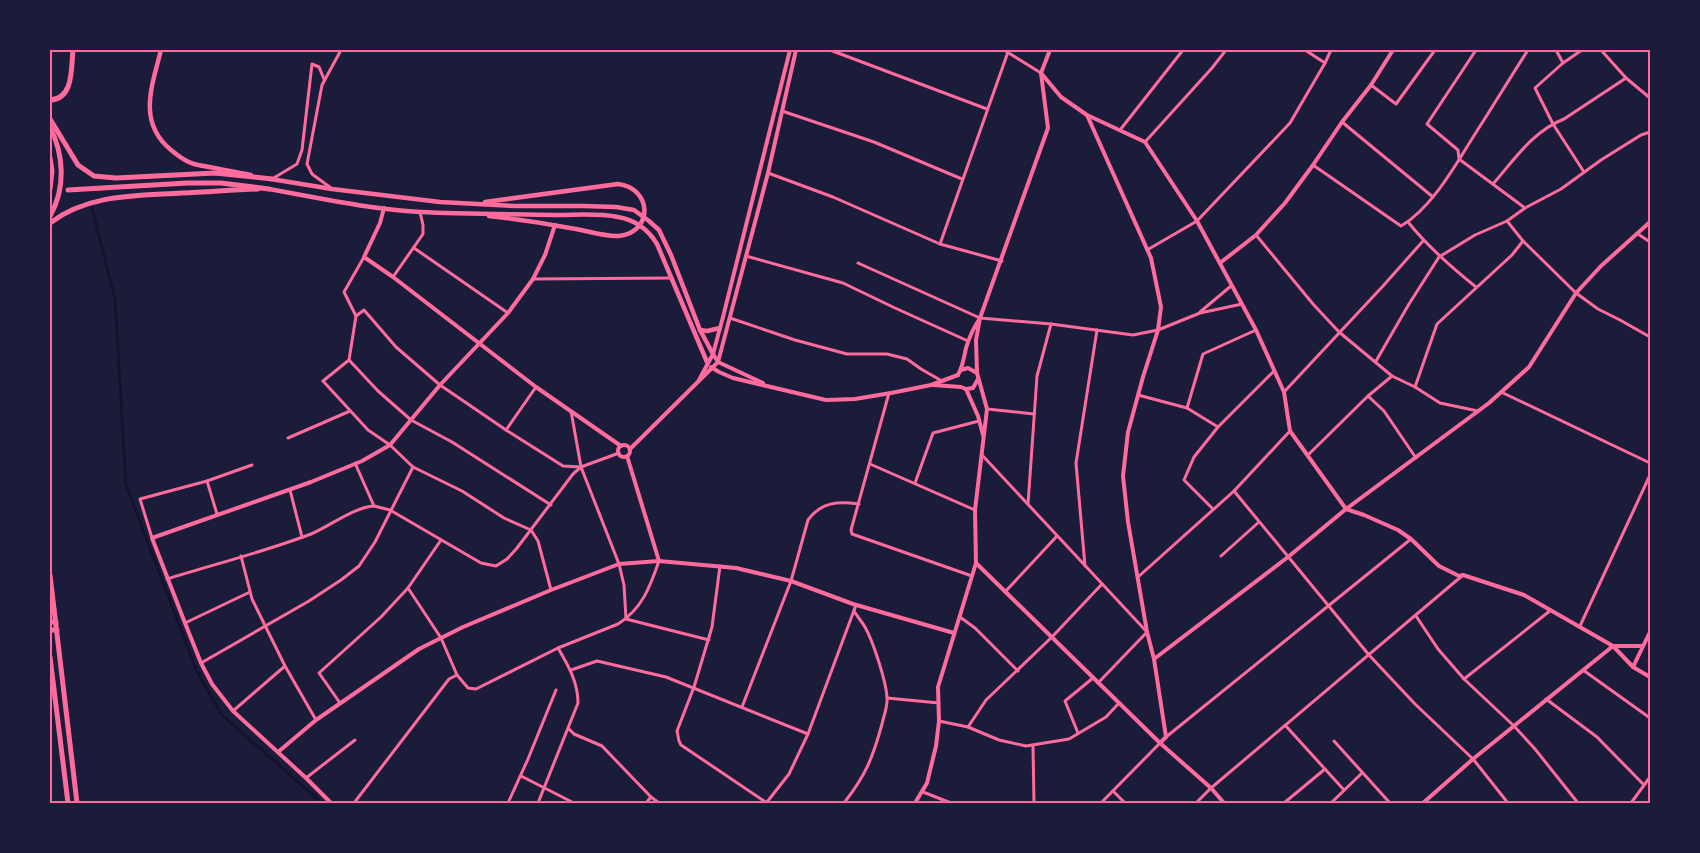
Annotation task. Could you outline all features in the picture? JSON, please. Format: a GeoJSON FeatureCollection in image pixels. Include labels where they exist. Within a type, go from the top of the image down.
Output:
{"type":"FeatureCollection","features":[{"type":"Feature","properties":{"kind":"main road"},"geometry":{"type":"LineString","coordinates":[[50,100],[60,98],[67,92],[73,50]]}},
{"type":"Feature","properties":{"kind":"main road"},"geometry":{"type":"LineString","coordinates":[[161,50],[150,93],[149,106],[153,128],[165,146],[192,164],[332,189],[397,198],[473,204],[599,206],[634,210],[659,230],[671,255],[700,330],[713,354]]}},
{"type":"Feature","properties":{"kind":"main road"},"geometry":{"type":"LineString","coordinates":[[50,119],[78,165],[94,176],[116,178],[216,172],[272,179]]}},
{"type":"Feature","properties":{"kind":"main road"},"geometry":{"type":"LineString","coordinates":[[50,127],[60,154],[62,170],[61,185],[50,216]]}},
{"type":"Feature","properties":{"kind":"main road"},"geometry":{"type":"LineString","coordinates":[[50,158],[52,171],[50,189]]}},
{"type":"Feature","properties":{"kind":"main road"},"geometry":{"type":"LineString","coordinates":[[68,190],[212,183],[269,189],[420,212],[617,216],[643,227],[653,237],[707,362]]}},
{"type":"Feature","properties":{"kind":"main road"},"geometry":{"type":"LineString","coordinates":[[468,213],[555,225],[614,236],[627,234],[635,230],[640,225],[644,214],[643,201],[640,196],[631,187],[618,184],[473,204]]}},
{"type":"Feature","properties":{"kind":"main road"},"geometry":{"type":"LineString","coordinates":[[50,223],[76,207],[96,200],[124,196],[269,189]]}},
{"type":"Feature","properties":{"kind":"main road"},"geometry":{"type":"LineString","coordinates":[[700,330],[708,331],[720,328]]}},
{"type":"Feature","properties":{"kind":"main road"},"geometry":{"type":"LineString","coordinates":[[50,575],[53,622],[57,630],[77,803]]}},
{"type":"Feature","properties":{"kind":"main road"},"geometry":{"type":"LineString","coordinates":[[50,630],[57,630]]}},
{"type":"Feature","properties":{"kind":"main road"},"geometry":{"type":"LineString","coordinates":[[50,657],[68,803]]}},
{"type":"Feature","properties":{"kind":"street"},"geometry":{"type":"LineString","coordinates":[[332,189],[312,174],[307,164],[320,94],[324,81],[341,50]]}},
{"type":"Feature","properties":{"kind":"street"},"geometry":{"type":"LineString","coordinates":[[697,384],[707,362],[713,354],[790,50]]}},
{"type":"Feature","properties":{"kind":"street"},"geometry":{"type":"LineString","coordinates":[[408,588],[441,638],[457,675],[468,688],[476,689],[558,648],[618,624],[626,619],[640,603],[650,588],[659,561],[627,456],[630,449],[718,362],[768,173],[796,50]]}},
{"type":"Feature","properties":{"kind":"street"},"geometry":{"type":"LineString","coordinates":[[830,50],[987,108]]}},
{"type":"Feature","properties":{"kind":"street"},"geometry":{"type":"LineString","coordinates":[[707,362],[712,367],[733,378],[826,400],[855,399],[889,393],[931,385],[958,375],[962,370],[968,341],[980,318],[1002,261],[1048,128],[1041,72],[1050,50]]}},
{"type":"Feature","properties":{"kind":"street"},"geometry":{"type":"LineString","coordinates":[[1119,131],[1183,50]]}},
{"type":"Feature","properties":{"kind":"street"},"geometry":{"type":"LineString","coordinates":[[1145,142],[1226,50]]}},
{"type":"Feature","properties":{"kind":"street"},"geometry":{"type":"LineString","coordinates":[[1305,50],[1325,63]]}},
{"type":"Feature","properties":{"kind":"street"},"geometry":{"type":"LineString","coordinates":[[1147,250],[1197,222],[1290,123],[1331,50]]}},
{"type":"Feature","properties":{"kind":"street"},"geometry":{"type":"LineString","coordinates":[[1220,263],[1256,235],[1285,203],[1342,122],[1371,85],[1393,50]]}},
{"type":"Feature","properties":{"kind":"street"},"geometry":{"type":"LineString","coordinates":[[1371,85],[1396,104],[1435,50]]}},
{"type":"Feature","properties":{"kind":"street"},"geometry":{"type":"LineString","coordinates":[[1476,50],[1427,124],[1458,150],[1460,159],[1525,208]]}},
{"type":"Feature","properties":{"kind":"street"},"geometry":{"type":"LineString","coordinates":[[1313,165],[1401,226],[1408,222],[1433,197],[1460,159],[1528,50]]}},
{"type":"Feature","properties":{"kind":"street"},"geometry":{"type":"LineString","coordinates":[[1556,50],[1563,63]]}},
{"type":"Feature","properties":{"kind":"street"},"geometry":{"type":"LineString","coordinates":[[1582,50],[1563,63],[1535,88],[1553,124],[1584,172]]}},
{"type":"Feature","properties":{"kind":"street"},"geometry":{"type":"LineString","coordinates":[[1601,50],[1626,78],[1650,98]]}},
{"type":"Feature","properties":{"kind":"street"},"geometry":{"type":"LineString","coordinates":[[940,244],[1006,51],[1041,72],[1061,97],[1087,115],[1145,142],[1197,222],[1256,330],[1284,392],[1290,432],[1346,509],[1398,530],[1411,539],[1439,566],[1459,576],[1524,595],[1580,626],[1613,646],[1634,667],[1650,678]]}},
{"type":"Feature","properties":{"kind":"street"},"geometry":{"type":"LineString","coordinates":[[272,179],[297,164],[302,150],[312,64],[315,64],[322,71],[324,81]]}},
{"type":"Feature","properties":{"kind":"street"},"geometry":{"type":"LineString","coordinates":[[1493,184],[1535,136],[1626,78]]}},
{"type":"Feature","properties":{"kind":"street"},"geometry":{"type":"LineString","coordinates":[[776,109],[874,142],[962,179]]}},
{"type":"Feature","properties":{"kind":"street"},"geometry":{"type":"LineString","coordinates":[[1087,115],[1151,258],[1161,307],[1158,330],[1128,432],[1123,476],[1128,522],[1147,632],[1154,660],[1166,737]]}},
{"type":"Feature","properties":{"kind":"street"},"geometry":{"type":"LineString","coordinates":[[1342,122],[1433,197]]}},
{"type":"Feature","properties":{"kind":"street"},"geometry":{"type":"LineString","coordinates":[[1376,362],[1409,304],[1439,257],[1475,235],[1507,221],[1525,208],[1561,189],[1601,160],[1641,135],[1650,132]]}},
{"type":"Feature","properties":{"kind":"street"},"geometry":{"type":"LineString","coordinates":[[760,171],[833,197],[940,244],[1002,261]]}},
{"type":"Feature","properties":{"kind":"street"},"geometry":{"type":"LineString","coordinates":[[384,208],[380,223],[364,257],[344,292],[356,316],[349,360],[323,381],[368,430],[390,445],[413,467],[462,491],[504,518],[531,530],[538,541],[551,590]]}},
{"type":"Feature","properties":{"kind":"street"},"geometry":{"type":"LineString","coordinates":[[393,277],[423,234],[420,212]]}},
{"type":"Feature","properties":{"kind":"street"},"geometry":{"type":"LineString","coordinates":[[1507,221],[1523,241],[1576,293],[1598,309],[1650,337]]}},
{"type":"Feature","properties":{"kind":"street"},"geometry":{"type":"LineString","coordinates":[[1408,222],[1439,257],[1476,287]]}},
{"type":"Feature","properties":{"kind":"street"},"geometry":{"type":"LineString","coordinates":[[1154,660],[1288,557],[1346,509],[1479,411],[1529,367],[1576,293],[1601,266],[1650,222]]}},
{"type":"Feature","properties":{"kind":"street"},"geometry":{"type":"LineString","coordinates":[[152,538],[290,490],[355,463],[390,445],[440,385],[508,312],[533,279],[546,255],[555,225]]}},
{"type":"Feature","properties":{"kind":"street"},"geometry":{"type":"LineString","coordinates":[[1638,234],[1650,242]]}},
{"type":"Feature","properties":{"kind":"street"},"geometry":{"type":"LineString","coordinates":[[1256,235],[1313,304],[1339,332],[1392,376],[1415,387],[1440,403],[1479,411]]}},
{"type":"Feature","properties":{"kind":"street"},"geometry":{"type":"LineString","coordinates":[[1284,392],[1423,241]]}},
{"type":"Feature","properties":{"kind":"street"},"geometry":{"type":"LineString","coordinates":[[1415,387],[1437,324],[1512,255],[1523,241]]}},
{"type":"Feature","properties":{"kind":"street"},"geometry":{"type":"LineString","coordinates":[[414,248],[508,312]]}},
{"type":"Feature","properties":{"kind":"street"},"geometry":{"type":"LineString","coordinates":[[746,256],[843,282],[968,341]]}},
{"type":"Feature","properties":{"kind":"street"},"geometry":{"type":"LineString","coordinates":[[364,257],[393,277],[536,387],[621,446],[626,445],[630,449]]}},
{"type":"Feature","properties":{"kind":"street"},"geometry":{"type":"LineString","coordinates":[[858,263],[980,318],[1051,324],[1134,335],[1158,330],[1200,313],[1242,304]]}},
{"type":"Feature","properties":{"kind":"street"},"geometry":{"type":"LineString","coordinates":[[533,279],[672,278]]}},
{"type":"Feature","properties":{"kind":"street"},"geometry":{"type":"LineString","coordinates":[[1200,313],[1231,286]]}},
{"type":"Feature","properties":{"kind":"street"},"geometry":{"type":"LineString","coordinates":[[356,316],[364,310],[396,347],[440,385],[506,430],[563,466],[581,467]]}},
{"type":"Feature","properties":{"kind":"street"},"geometry":{"type":"LineString","coordinates":[[730,318],[795,340],[847,354],[887,354],[907,359],[942,381]]}},
{"type":"Feature","properties":{"kind":"street"},"geometry":{"type":"LineString","coordinates":[[915,803],[927,783],[936,746],[939,721],[938,687],[976,562],[975,510],[987,410],[977,373],[976,340],[980,318]]}},
{"type":"Feature","properties":{"kind":"street"},"geometry":{"type":"LineString","coordinates":[[1028,505],[1037,376],[1051,324]]}},
{"type":"Feature","properties":{"kind":"street"},"geometry":{"type":"LineString","coordinates":[[1086,566],[1076,463],[1097,330]]}},
{"type":"Feature","properties":{"kind":"street"},"geometry":{"type":"LineString","coordinates":[[1187,408],[1203,354],[1256,330]]}},
{"type":"Feature","properties":{"kind":"street"},"geometry":{"type":"LineString","coordinates":[[713,354],[718,362],[769,386]]}},
{"type":"Feature","properties":{"kind":"street"},"geometry":{"type":"LineString","coordinates":[[349,360],[378,391],[411,420],[452,442],[551,505]]}},
{"type":"Feature","properties":{"kind":"street"},"geometry":{"type":"LineString","coordinates":[[962,370],[972,369],[977,373]]}},
{"type":"Feature","properties":{"kind":"street"},"geometry":{"type":"LineString","coordinates":[[1213,509],[1184,480],[1194,457],[1218,427],[1275,370]]}},
{"type":"Feature","properties":{"kind":"street"},"geometry":{"type":"LineString","coordinates":[[958,375],[958,381],[966,389],[980,421],[984,440]]}},
{"type":"Feature","properties":{"kind":"street"},"geometry":{"type":"LineString","coordinates":[[1308,455],[1368,396],[1392,376]]}},
{"type":"Feature","properties":{"kind":"street"},"geometry":{"type":"LineString","coordinates":[[966,389],[973,388],[978,379]]}},
{"type":"Feature","properties":{"kind":"street"},"geometry":{"type":"LineString","coordinates":[[931,385],[961,386]]}},
{"type":"Feature","properties":{"kind":"street"},"geometry":{"type":"LineString","coordinates":[[506,430],[536,387]]}},
{"type":"Feature","properties":{"kind":"street"},"geometry":{"type":"LineString","coordinates":[[1500,392],[1650,463]]}},
{"type":"Feature","properties":{"kind":"street"},"geometry":{"type":"LineString","coordinates":[[889,393],[851,530],[854,535],[973,576]]}},
{"type":"Feature","properties":{"kind":"street"},"geometry":{"type":"LineString","coordinates":[[1138,395],[1187,408],[1218,427]]}},
{"type":"Feature","properties":{"kind":"street"},"geometry":{"type":"LineString","coordinates":[[1368,396],[1384,410],[1416,458]]}},
{"type":"Feature","properties":{"kind":"street"},"geometry":{"type":"LineString","coordinates":[[987,410],[1034,414]]}},
{"type":"Feature","properties":{"kind":"street"},"geometry":{"type":"LineString","coordinates":[[288,438],[350,411]]}},
{"type":"Feature","properties":{"kind":"street"},"geometry":{"type":"LineString","coordinates":[[571,411],[581,467],[619,564],[624,585],[626,619]]}},
{"type":"Feature","properties":{"kind":"street"},"geometry":{"type":"LineString","coordinates":[[915,484],[933,433],[980,421]]}},
{"type":"Feature","properties":{"kind":"street"},"geometry":{"type":"LineString","coordinates":[[1138,577],[1234,491],[1290,432]]}},
{"type":"Feature","properties":{"kind":"street"},"geometry":{"type":"LineString","coordinates":[[618,453],[621,446]]}},
{"type":"Feature","properties":{"kind":"street"},"geometry":{"type":"LineString","coordinates":[[618,453],[621,456],[627,456]]}},
{"type":"Feature","properties":{"kind":"street"},"geometry":{"type":"LineString","coordinates":[[167,579],[269,549],[302,537],[369,506],[390,510],[481,563],[496,566],[507,559],[551,505],[569,478],[581,467],[618,453]]}},
{"type":"Feature","properties":{"kind":"street"},"geometry":{"type":"LineString","coordinates":[[982,455],[1147,632]]}},
{"type":"Feature","properties":{"kind":"street"},"geometry":{"type":"LineString","coordinates":[[355,463],[374,506]]}},
{"type":"Feature","properties":{"kind":"street"},"geometry":{"type":"LineString","coordinates":[[870,464],[975,510]]}},
{"type":"Feature","properties":{"kind":"street"},"geometry":{"type":"LineString","coordinates":[[252,465],[207,481],[140,499],[167,579],[201,663],[212,684],[233,711],[331,803]]}},
{"type":"Feature","properties":{"kind":"street"},"geometry":{"type":"LineString","coordinates":[[201,663],[266,627],[341,580],[359,566],[375,542],[413,467]]}},
{"type":"Feature","properties":{"kind":"street"},"geometry":{"type":"LineString","coordinates":[[1580,626],[1650,475]]}},
{"type":"Feature","properties":{"kind":"street"},"geometry":{"type":"LineString","coordinates":[[207,481],[217,514]]}},
{"type":"Feature","properties":{"kind":"street"},"geometry":{"type":"LineString","coordinates":[[290,490],[302,537]]}},
{"type":"Feature","properties":{"kind":"street"},"geometry":{"type":"LineString","coordinates":[[1234,491],[1369,655],[1414,704],[1473,759],[1508,803]]}},
{"type":"Feature","properties":{"kind":"street"},"geometry":{"type":"LineString","coordinates":[[742,707],[791,581],[808,520],[814,512],[826,504],[859,504]]}},
{"type":"Feature","properties":{"kind":"street"},"geometry":{"type":"LineString","coordinates":[[1221,556],[1259,522]]}},
{"type":"Feature","properties":{"kind":"street"},"geometry":{"type":"LineString","coordinates":[[1006,592],[1058,536]]}},
{"type":"Feature","properties":{"kind":"street"},"geometry":{"type":"LineString","coordinates":[[1101,803],[1166,737],[1411,539]]}},
{"type":"Feature","properties":{"kind":"street"},"geometry":{"type":"LineString","coordinates":[[340,704],[319,673],[381,617],[408,588],[441,540]]}},
{"type":"Feature","properties":{"kind":"street"},"geometry":{"type":"LineString","coordinates":[[241,556],[252,598],[285,666],[316,720]]}},
{"type":"Feature","properties":{"kind":"street"},"geometry":{"type":"LineString","coordinates":[[278,752],[316,720],[419,649],[463,627],[619,564],[659,561],[736,568],[791,581],[856,605],[954,633]]}},
{"type":"Feature","properties":{"kind":"street"},"geometry":{"type":"LineString","coordinates":[[976,562],[1098,683],[1160,743],[1211,788],[1224,803]]}},
{"type":"Feature","properties":{"kind":"street"},"geometry":{"type":"LineString","coordinates":[[720,566],[709,640],[678,731],[679,741],[681,745],[767,803],[789,774],[808,734],[856,605]]}},
{"type":"Feature","properties":{"kind":"street"},"geometry":{"type":"LineString","coordinates":[[1196,803],[1285,725],[1463,576]]}},
{"type":"Feature","properties":{"kind":"street"},"geometry":{"type":"LineString","coordinates":[[968,728],[986,700],[1052,637],[1102,584]]}},
{"type":"Feature","properties":{"kind":"street"},"geometry":{"type":"LineString","coordinates":[[185,623],[250,592]]}},
{"type":"Feature","properties":{"kind":"street"},"geometry":{"type":"LineString","coordinates":[[1464,679],[1551,610]]}},
{"type":"Feature","properties":{"kind":"street"},"geometry":{"type":"LineString","coordinates":[[844,803],[868,768],[884,716],[887,698],[884,679],[866,628],[853,611]]}},
{"type":"Feature","properties":{"kind":"street"},"geometry":{"type":"LineString","coordinates":[[1416,616],[1438,649],[1464,679],[1514,726],[1535,749],[1578,803]]}},
{"type":"Feature","properties":{"kind":"street"},"geometry":{"type":"LineString","coordinates":[[960,617],[975,628],[1018,670]]}},
{"type":"Feature","properties":{"kind":"street"},"geometry":{"type":"LineString","coordinates":[[626,619],[709,640]]}},
{"type":"Feature","properties":{"kind":"street"},"geometry":{"type":"LineString","coordinates":[[1098,683],[1147,632]]}},
{"type":"Feature","properties":{"kind":"street"},"geometry":{"type":"LineString","coordinates":[[1634,667],[1650,632]]}},
{"type":"Feature","properties":{"kind":"street"},"geometry":{"type":"LineString","coordinates":[[1423,803],[1473,759],[1613,646],[1643,646]]}},
{"type":"Feature","properties":{"kind":"street"},"geometry":{"type":"LineString","coordinates":[[538,803],[578,703],[572,670],[558,648]]}},
{"type":"Feature","properties":{"kind":"street"},"geometry":{"type":"LineString","coordinates":[[572,670],[597,661],[666,677],[808,734]]}},
{"type":"Feature","properties":{"kind":"street"},"geometry":{"type":"LineString","coordinates":[[233,711],[285,666]]}},
{"type":"Feature","properties":{"kind":"street"},"geometry":{"type":"LineString","coordinates":[[1582,670],[1650,718]]}},
{"type":"Feature","properties":{"kind":"street"},"geometry":{"type":"LineString","coordinates":[[354,803],[449,679],[457,675]]}},
{"type":"Feature","properties":{"kind":"street"},"geometry":{"type":"LineString","coordinates":[[1078,733],[1064,700],[1094,678]]}},
{"type":"Feature","properties":{"kind":"street"},"geometry":{"type":"LineString","coordinates":[[508,803],[556,690]]}},
{"type":"Feature","properties":{"kind":"street"},"geometry":{"type":"LineString","coordinates":[[887,698],[939,703]]}},
{"type":"Feature","properties":{"kind":"street"},"geometry":{"type":"LineString","coordinates":[[1546,699],[1597,737],[1644,785]]}},
{"type":"Feature","properties":{"kind":"street"},"geometry":{"type":"LineString","coordinates":[[939,721],[968,728],[999,740],[1033,746],[1069,739],[1106,717],[1119,703]]}},
{"type":"Feature","properties":{"kind":"street"},"geometry":{"type":"LineString","coordinates":[[1285,725],[1344,790]]}},
{"type":"Feature","properties":{"kind":"street"},"geometry":{"type":"LineString","coordinates":[[569,729],[574,734],[602,746],[659,803]]}},
{"type":"Feature","properties":{"kind":"street"},"geometry":{"type":"LineString","coordinates":[[306,778],[355,740]]}},
{"type":"Feature","properties":{"kind":"street"},"geometry":{"type":"LineString","coordinates":[[1334,740],[1390,803]]}},
{"type":"Feature","properties":{"kind":"street"},"geometry":{"type":"LineString","coordinates":[[1033,746],[1034,803]]}},
{"type":"Feature","properties":{"kind":"street"},"geometry":{"type":"LineString","coordinates":[[1284,803],[1325,769]]}},
{"type":"Feature","properties":{"kind":"street"},"geometry":{"type":"LineString","coordinates":[[1331,803],[1362,773]]}},
{"type":"Feature","properties":{"kind":"street"},"geometry":{"type":"LineString","coordinates":[[520,776],[574,803]]}},
{"type":"Feature","properties":{"kind":"street"},"geometry":{"type":"LineString","coordinates":[[1631,803],[1650,777]]}},
{"type":"Feature","properties":{"kind":"street"},"geometry":{"type":"LineString","coordinates":[[1113,791],[1125,803]]}},
{"type":"Feature","properties":{"kind":"street"},"geometry":{"type":"LineString","coordinates":[[923,792],[951,803]]}},
{"type":"Feature","properties":{"kind":"street"},"geometry":{"type":"LineString","coordinates":[[646,803],[651,797]]}},
{"type":"Feature","properties":{"kind":"waterway"},"geometry":{"type":"LineString","coordinates":[[92,208],[115,299],[126,485],[197,672],[222,715],[322,803]]}}]}
